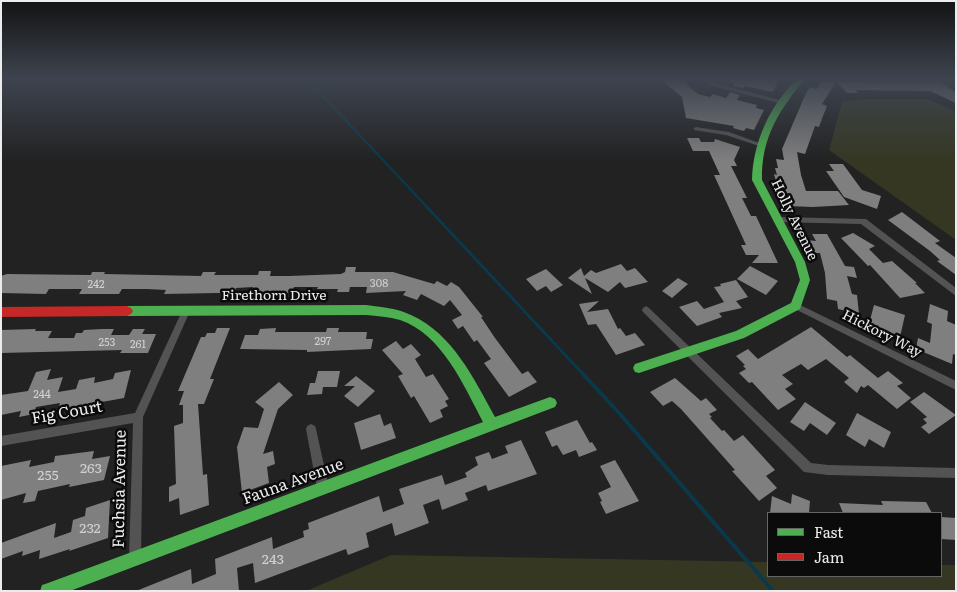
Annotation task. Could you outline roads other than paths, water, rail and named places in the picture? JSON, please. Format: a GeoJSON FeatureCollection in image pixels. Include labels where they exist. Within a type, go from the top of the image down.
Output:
{"type":"FeatureCollection","features":[{"type":"Feature","properties":{"kind":"street","name":"Holly Avenue"},"geometry":{"type":"LineString","coordinates":[[780,107],[762,145],[756,167],[757,180],[800,262],[805,280],[796,306]]}},
{"type":"Feature","properties":{"kind":"street"},"geometry":{"type":"LineString","coordinates":[[696,129],[727,133],[762,145]]}},
{"type":"Feature","properties":{"kind":"street"},"geometry":{"type":"LineString","coordinates":[[779,220],[863,222],[956,293]]}},
{"type":"Feature","properties":{"kind":"street"},"geometry":{"type":"LineString","coordinates":[[639,368],[688,353],[765,324],[796,306]]}},
{"type":"Feature","properties":{"kind":"street","name":"Hickory Way"},"geometry":{"type":"LineString","coordinates":[[796,306],[956,386]]}},
{"type":"Feature","properties":{"kind":"street","name":"Firethorn Drive"},"geometry":{"type":"LineString","coordinates":[[1,312],[366,310],[389,313],[409,319],[425,328],[441,342],[492,425]]}},
{"type":"Feature","properties":{"kind":"street"},"geometry":{"type":"LineString","coordinates":[[646,310],[808,468],[956,473]]}},
{"type":"Feature","properties":{"kind":"street","name":"Fuchsia Avenue"},"geometry":{"type":"LineString","coordinates":[[135,558],[138,417],[186,311]]}},
{"type":"Feature","properties":{"kind":"street","name":"Fauna Avenue"},"geometry":{"type":"LineString","coordinates":[[48,591],[550,403]]}},
{"type":"Feature","properties":{"kind":"street","name":"Fig Court"},"geometry":{"type":"LineString","coordinates":[[1,441],[138,417]]}},
{"type":"Feature","properties":{"kind":"street"},"geometry":{"type":"LineString","coordinates":[[310,429],[323,488]]}},
{"type":"Feature","properties":{"kind":"waterway"},"geometry":{"type":"LineString","coordinates":[[333,107],[427,207]]}},
{"type":"Feature","properties":{"kind":"waterway"},"geometry":{"type":"LineString","coordinates":[[426,206],[583,374]]}},
{"type":"Feature","properties":{"kind":"waterway"},"geometry":{"type":"LineString","coordinates":[[582,373],[620,414],[773,591]]}}]}
